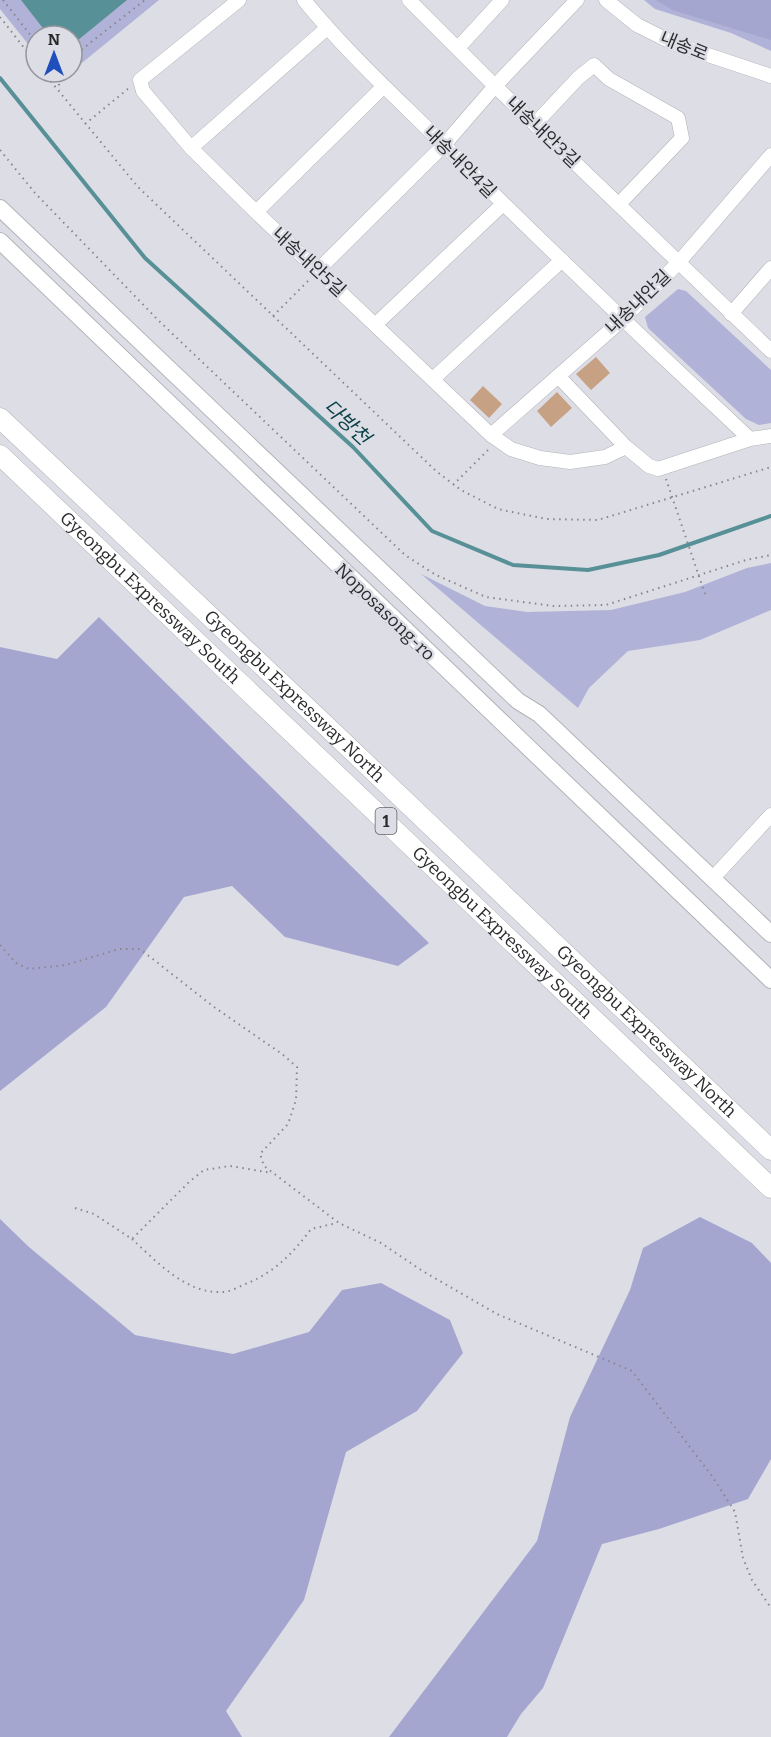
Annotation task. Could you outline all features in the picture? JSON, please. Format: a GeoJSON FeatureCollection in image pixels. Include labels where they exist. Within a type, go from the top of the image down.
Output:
{"type":"FeatureCollection","features":[{"type":"Feature","properties":{"kind":"highway","name":"Gyeongbu Expressway North"},"geometry":{"type":"LineString","coordinates":[[0,418],[339,737],[771,1150]]}},
{"type":"Feature","properties":{"kind":"highway","name":"Gyeongbu Expressway South"},"geometry":{"type":"LineString","coordinates":[[0,455],[771,1188]]}},
{"type":"Feature","properties":{"kind":"main road","name":"Noposasong-ro"},"geometry":{"type":"LineString","coordinates":[[0,208],[518,701],[539,714],[771,934]]}},
{"type":"Feature","properties":{"kind":"main road","name":"Noposasong-ro"},"geometry":{"type":"LineString","coordinates":[[0,241],[771,980]]}},
{"type":"Feature","properties":{"kind":"street"},"geometry":{"type":"LineString","coordinates":[[140,80],[239,0]]}},
{"type":"Feature","properties":{"kind":"street","name":"내송내안4길"},"geometry":{"type":"LineString","coordinates":[[304,0],[383,87],[622,320],[750,439]]}},
{"type":"Feature","properties":{"kind":"street","name":"내송내안3길"},"geometry":{"type":"LineString","coordinates":[[409,0],[495,86],[771,351]]}},
{"type":"Feature","properties":{"kind":"street"},"geometry":{"type":"LineString","coordinates":[[458,48],[502,0]]}},
{"type":"Feature","properties":{"kind":"street"},"geometry":{"type":"LineString","coordinates":[[318,270],[444,145],[495,86],[577,0]]}},
{"type":"Feature","properties":{"kind":"street","name":"내송로"},"geometry":{"type":"LineString","coordinates":[[606,0],[637,25],[675,44],[771,76]]}},
{"type":"Feature","properties":{"kind":"street"},"geometry":{"type":"LineString","coordinates":[[191,148],[327,28]]}},
{"type":"Feature","properties":{"kind":"street"},"geometry":{"type":"LineString","coordinates":[[535,124],[594,65],[609,79],[678,118],[682,138],[619,204]]}},
{"type":"Feature","properties":{"kind":"street","name":"내송내안5길"},"geometry":{"type":"LineString","coordinates":[[140,80],[143,91],[191,148],[494,437],[511,449],[540,458],[570,462],[605,457],[626,447]]}},
{"type":"Feature","properties":{"kind":"street"},"geometry":{"type":"LineString","coordinates":[[256,212],[383,87]]}},
{"type":"Feature","properties":{"kind":"street","name":"내송내안길"},"geometry":{"type":"LineString","coordinates":[[494,437],[558,376],[622,320],[679,262],[771,155]]}},
{"type":"Feature","properties":{"kind":"street"},"geometry":{"type":"LineString","coordinates":[[375,325],[503,204]]}},
{"type":"Feature","properties":{"kind":"street"},"geometry":{"type":"LineString","coordinates":[[433,379],[562,260]]}},
{"type":"Feature","properties":{"kind":"street"},"geometry":{"type":"LineString","coordinates":[[731,314],[771,268]]}},
{"type":"Feature","properties":{"kind":"street"},"geometry":{"type":"LineString","coordinates":[[558,376],[626,447],[649,466],[662,468],[750,439],[771,436]]}},
{"type":"Feature","properties":{"kind":"street"},"geometry":{"type":"LineString","coordinates":[[713,878],[771,815]]}},
{"type":"Feature","properties":{"kind":"path"},"geometry":{"type":"LineString","coordinates":[[3,0],[24,27]]}},
{"type":"Feature","properties":{"kind":"path"},"geometry":{"type":"LineString","coordinates":[[84,48],[145,0]]}},
{"type":"Feature","properties":{"kind":"path"},"geometry":{"type":"LineString","coordinates":[[0,17],[24,48]]}},
{"type":"Feature","properties":{"kind":"path"},"geometry":{"type":"LineString","coordinates":[[85,124],[140,80]]}},
{"type":"Feature","properties":{"kind":"path"},"geometry":{"type":"LineString","coordinates":[[53,84],[138,187],[273,316],[453,485],[498,509],[546,519],[598,520],[771,467]]}},
{"type":"Feature","properties":{"kind":"path"},"geometry":{"type":"LineString","coordinates":[[59,84],[60,93]]}},
{"type":"Feature","properties":{"kind":"path"},"geometry":{"type":"LineString","coordinates":[[0,150],[35,193],[165,327],[405,555],[436,575],[486,597],[553,606],[606,604],[771,555]]}},
{"type":"Feature","properties":{"kind":"path"},"geometry":{"type":"LineString","coordinates":[[273,316],[318,270]]}},
{"type":"Feature","properties":{"kind":"path"},"geometry":{"type":"LineString","coordinates":[[453,485],[494,437]]}},
{"type":"Feature","properties":{"kind":"path"},"geometry":{"type":"LineString","coordinates":[[662,468],[705,594]]}},
{"type":"Feature","properties":{"kind":"path"},"geometry":{"type":"LineString","coordinates":[[0,945],[16,963],[30,969],[66,965],[119,949],[140,949],[214,1007],[282,1054],[297,1067],[296,1100],[288,1124],[260,1154],[264,1166],[339,1223],[381,1243],[421,1270],[497,1314],[633,1371],[712,1476],[735,1512],[743,1558],[752,1580],[771,1608]]}},
{"type":"Feature","properties":{"kind":"path"},"geometry":{"type":"LineString","coordinates":[[132,1239],[204,1170],[230,1166],[272,1173]]}},
{"type":"Feature","properties":{"kind":"path"},"geometry":{"type":"LineString","coordinates":[[75,1209],[93,1214],[132,1239],[165,1269],[188,1283],[208,1291],[223,1292],[263,1276],[294,1252],[311,1229],[339,1223]]}},
{"type":"Feature","properties":{"kind":"shaded area"},"geometry":{"type":"Polygon","coordinates":[[[0,0],[159,0],[84,61],[84,24],[24,24],[24,39],[0,9],[0,0]]]}},
{"type":"Feature","properties":{"kind":"shaded area"},"geometry":{"type":"Polygon","coordinates":[[[21,0],[127,0],[84,35],[84,24],[40,24],[21,0]]]}},
{"type":"Feature","properties":{"kind":"shaded area"},"geometry":{"type":"Polygon","coordinates":[[[644,0],[771,0],[771,51],[731,33],[655,9],[644,0]]]}},
{"type":"Feature","properties":{"kind":"shaded area"},"geometry":{"type":"Polygon","coordinates":[[[656,0],[771,0],[771,40],[672,10],[656,0]]]}},
{"type":"Feature","properties":{"kind":"shaded area"},"geometry":{"type":"Polygon","coordinates":[[[678,289],[686,291],[771,370],[771,423],[759,425],[746,419],[648,328],[645,317],[678,289]]]}},
{"type":"Feature","properties":{"kind":"shaded area"},"geometry":{"type":"Polygon","coordinates":[[[771,563],[771,610],[700,640],[628,651],[589,688],[578,708],[421,574],[485,606],[527,612],[611,610],[685,592],[747,568],[771,563]]]}},
{"type":"Feature","properties":{"kind":"shaded area"},"geometry":{"type":"Polygon","coordinates":[[[99,617],[429,943],[398,966],[285,937],[232,886],[184,897],[106,1007],[0,1091],[0,647],[57,659],[99,617]]]}},
{"type":"Feature","properties":{"kind":"shaded area"},"geometry":{"type":"Polygon","coordinates":[[[700,1217],[752,1243],[771,1263],[771,1459],[748,1499],[659,1529],[602,1544],[543,1688],[521,1714],[507,1737],[389,1737],[537,1541],[570,1417],[630,1290],[643,1248],[700,1217]]]}},
{"type":"Feature","properties":{"kind":"shaded area"},"geometry":{"type":"Polygon","coordinates":[[[0,1219],[29,1247],[135,1335],[233,1354],[309,1332],[342,1290],[381,1283],[450,1320],[463,1353],[417,1411],[346,1452],[304,1600],[226,1711],[242,1737],[0,1737],[0,1219]]]}},
{"type":"Feature","properties":{"kind":"building"},"geometry":{"type":"Polygon","coordinates":[[[596,357],[610,373],[591,390],[576,374],[596,357]]]}},
{"type":"Feature","properties":{"kind":"building"},"geometry":{"type":"Polygon","coordinates":[[[483,386],[502,404],[489,418],[470,400],[483,386]]]}},
{"type":"Feature","properties":{"kind":"building"},"geometry":{"type":"Polygon","coordinates":[[[557,392],[572,408],[551,427],[537,411],[557,392]]]}},
{"type":"Feature","properties":{"kind":"waterway","name":"다방천"},"geometry":{"type":"LineString","coordinates":[[0,78],[145,258],[353,447],[432,531],[513,565],[588,570],[659,555],[771,516]]}}]}
